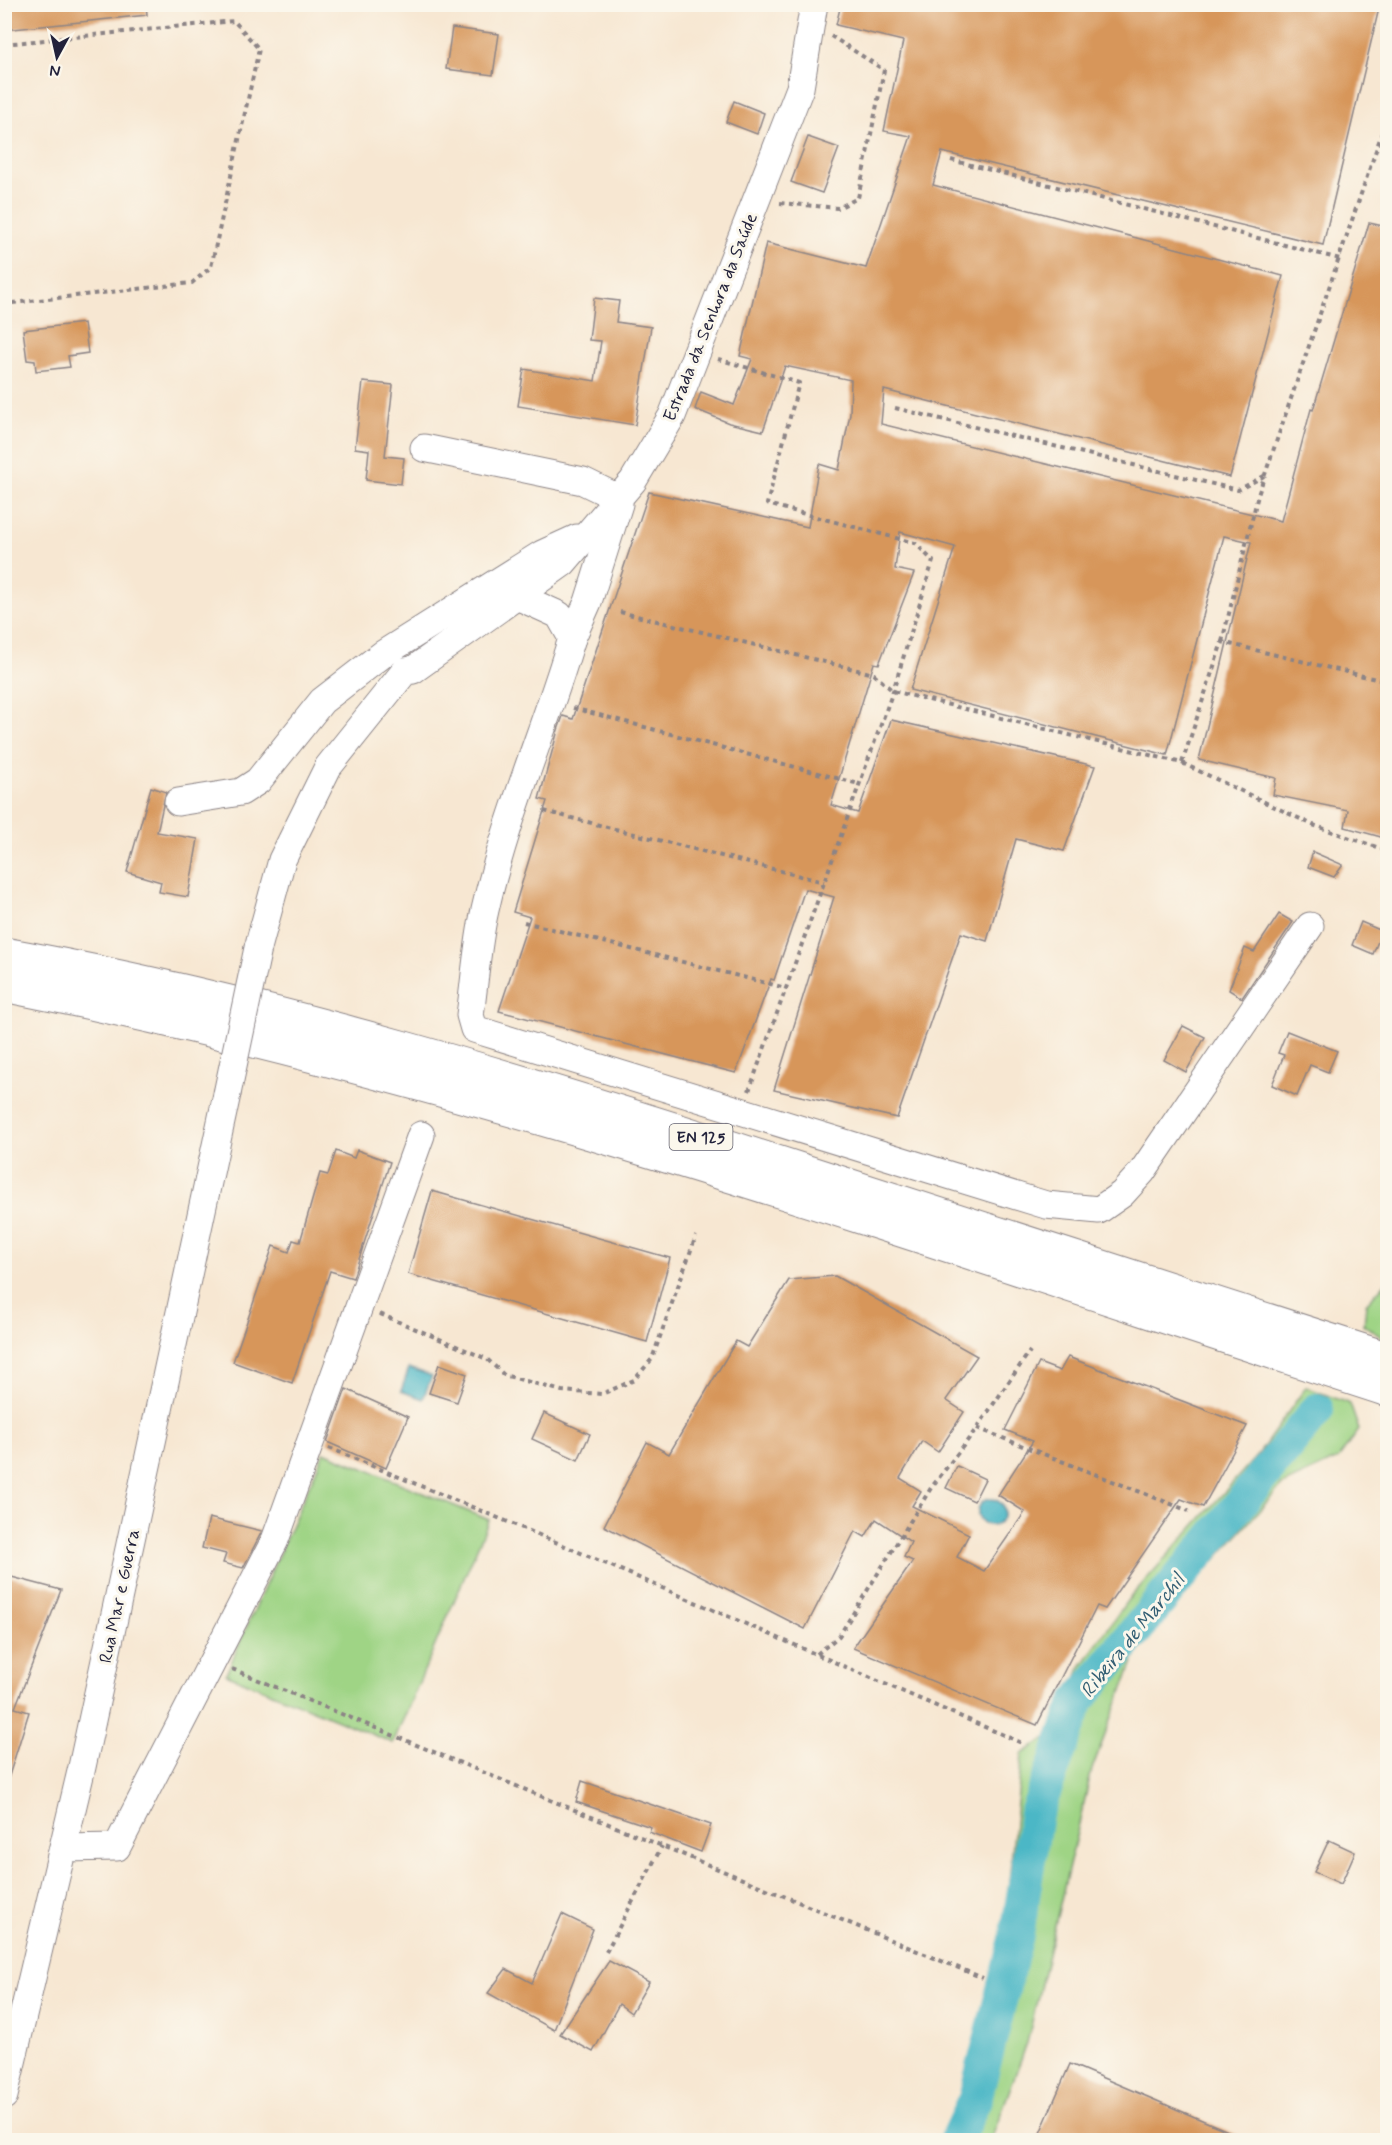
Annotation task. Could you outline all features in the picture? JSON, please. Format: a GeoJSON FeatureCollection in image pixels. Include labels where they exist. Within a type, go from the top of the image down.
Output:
{"type":"FeatureCollection","features":[{"type":"Feature","properties":{"kind":"main road","name":"EN 125"},"geometry":{"type":"LineString","coordinates":[[4,954],[215,1000],[466,1064],[602,1105],[1388,1359]]}},
{"type":"Feature","properties":{"kind":"main road","name":"EN 125"},"geometry":{"type":"LineString","coordinates":[[4,985],[207,1028],[356,1065],[486,1102],[671,1158],[1388,1390]]}},
{"type":"Feature","properties":{"kind":"street","name":"Estrada da Senhora da Saúde"},"geometry":{"type":"LineString","coordinates":[[258,948],[282,860],[328,767],[405,671],[412,670],[563,563],[620,495],[672,416],[800,88],[814,4]]}},
{"type":"Feature","properties":{"kind":"street"},"geometry":{"type":"LineString","coordinates":[[424,448],[583,481],[620,495],[588,602],[572,638],[550,710],[506,833],[485,911],[470,1015],[474,1029],[1046,1205],[1099,1210],[1122,1194],[1142,1172],[1310,926]]}},
{"type":"Feature","properties":{"kind":"street"},"geometry":{"type":"LineString","coordinates":[[178,802],[241,792],[258,781],[322,701],[383,654],[542,554],[589,532]]}},
{"type":"Feature","properties":{"kind":"street"},"geometry":{"type":"LineString","coordinates":[[517,596],[559,615],[572,638]]}},
{"type":"Feature","properties":{"kind":"street","name":"Rua Mar e Guerra"},"geometry":{"type":"LineString","coordinates":[[4,2096],[63,1848],[258,948]]}},
{"type":"Feature","properties":{"kind":"street"},"geometry":{"type":"LineString","coordinates":[[63,1848],[117,1847],[275,1540],[421,1135]]}},
{"type":"Feature","properties":{"kind":"path"},"geometry":{"type":"LineString","coordinates":[[4,44],[234,21],[259,49],[211,267],[192,283],[4,304]]}},
{"type":"Feature","properties":{"kind":"path"},"geometry":{"type":"LineString","coordinates":[[757,200],[838,208],[858,198],[884,70],[828,34]]}},
{"type":"Feature","properties":{"kind":"path"},"geometry":{"type":"LineString","coordinates":[[1182,763],[1222,642],[1265,476],[1388,115]]}},
{"type":"Feature","properties":{"kind":"path"},"geometry":{"type":"LineString","coordinates":[[951,160],[1340,259]]}},
{"type":"Feature","properties":{"kind":"path"},"geometry":{"type":"LineString","coordinates":[[697,353],[799,383],[767,504],[915,543],[933,561],[893,691],[742,1111]]}},
{"type":"Feature","properties":{"kind":"path"},"geometry":{"type":"LineString","coordinates":[[895,408],[1238,490],[1265,476]]}},
{"type":"Feature","properties":{"kind":"path"},"geometry":{"type":"LineString","coordinates":[[620,612],[874,674],[893,691],[1182,763],[1313,825],[1388,851]]}},
{"type":"Feature","properties":{"kind":"path"},"geometry":{"type":"LineString","coordinates":[[1222,642],[1388,682]]}},
{"type":"Feature","properties":{"kind":"path"},"geometry":{"type":"LineString","coordinates":[[570,708],[859,784]]}},
{"type":"Feature","properties":{"kind":"path"},"geometry":{"type":"LineString","coordinates":[[544,811],[824,882]]}},
{"type":"Feature","properties":{"kind":"path"},"geometry":{"type":"LineString","coordinates":[[524,922],[786,988]]}},
{"type":"Feature","properties":{"kind":"path"},"geometry":{"type":"LineString","coordinates":[[360,1305],[487,1359],[504,1375],[562,1391],[603,1394],[634,1380],[652,1359],[696,1236]]}},
{"type":"Feature","properties":{"kind":"path"},"geometry":{"type":"LineString","coordinates":[[817,1654],[839,1636],[932,1488],[1030,1351]]}},
{"type":"Feature","properties":{"kind":"path"},"geometry":{"type":"LineString","coordinates":[[977,1428],[1188,1511]]}},
{"type":"Feature","properties":{"kind":"path"},"geometry":{"type":"LineString","coordinates":[[311,1440],[1022,1743]]}},
{"type":"Feature","properties":{"kind":"path"},"geometry":{"type":"LineString","coordinates":[[212,1661],[983,1978]]}},
{"type":"Feature","properties":{"kind":"path"},"geometry":{"type":"LineString","coordinates":[[606,1952],[662,1846]]}},
{"type":"Feature","properties":{"kind":"green space"},"geometry":{"type":"Polygon","coordinates":[[[1387,1281],[1387,1341],[1364,1325],[1366,1304],[1387,1281]]]}},
{"type":"Feature","properties":{"kind":"green space"},"geometry":{"type":"Polygon","coordinates":[[[1306,1387],[1350,1404],[1359,1430],[1338,1459],[1282,1485],[1140,1644],[1092,1769],[1027,2043],[991,2140],[943,2140],[969,2086],[1006,1911],[1022,1754],[1056,1732],[1080,1668],[1127,1601],[1260,1452],[1306,1387]]]}},
{"type":"Feature","properties":{"kind":"green space"},"geometry":{"type":"Polygon","coordinates":[[[324,1452],[489,1520],[393,1743],[226,1674],[324,1452]]]}},
{"type":"Feature","properties":{"kind":"water"},"geometry":{"type":"Polygon","coordinates":[[[409,1368],[432,1376],[423,1399],[401,1391],[409,1368]]]}},
{"type":"Feature","properties":{"kind":"water"},"geometry":{"type":"Polygon","coordinates":[[[991,1499],[1000,1503],[1004,1512],[1000,1521],[991,1525],[982,1521],[978,1512],[982,1503],[991,1499]]]}},
{"type":"Feature","properties":{"kind":"building"},"geometry":{"type":"Polygon","coordinates":[[[4,4],[146,4],[147,15],[4,30],[4,4]]]}},
{"type":"Feature","properties":{"kind":"building"},"geometry":{"type":"Polygon","coordinates":[[[841,4],[1380,4],[1323,245],[942,152],[933,185],[1283,276],[1230,477],[884,390],[881,424],[1281,521],[1311,409],[1313,410],[1369,223],[1388,227],[1388,839],[1345,827],[1348,810],[1273,795],[1276,778],[1199,760],[1251,542],[1224,536],[1167,755],[910,690],[955,547],[900,532],[895,569],[914,573],[879,664],[874,663],[831,805],[858,813],[891,720],[1095,766],[1064,851],[1016,839],[987,941],[961,933],[897,1118],[774,1090],[834,897],[805,889],[774,980],[771,979],[736,1073],[499,1011],[530,917],[513,912],[547,801],[539,799],[558,730],[563,716],[573,719],[649,492],[808,527],[819,464],[839,470],[850,414],[851,380],[785,366],[763,431],[729,423],[695,409],[701,392],[734,405],[752,359],[740,356],[766,243],[866,268],[911,136],[884,131],[903,41],[836,25],[841,4]]]}},
{"type":"Feature","properties":{"kind":"building"},"geometry":{"type":"Polygon","coordinates":[[[452,28],[499,34],[493,75],[446,69],[452,28]]]}},
{"type":"Feature","properties":{"kind":"building"},"geometry":{"type":"Polygon","coordinates":[[[734,101],[764,113],[757,134],[726,122],[734,101]]]}},
{"type":"Feature","properties":{"kind":"building"},"geometry":{"type":"Polygon","coordinates":[[[808,137],[839,148],[822,193],[791,182],[808,137]]]}},
{"type":"Feature","properties":{"kind":"building"},"geometry":{"type":"Polygon","coordinates":[[[594,298],[619,301],[616,322],[651,327],[635,425],[518,406],[524,369],[595,381],[601,341],[589,340],[594,298]]]}},
{"type":"Feature","properties":{"kind":"building"},"geometry":{"type":"Polygon","coordinates":[[[84,323],[88,353],[68,356],[70,367],[36,371],[35,361],[27,360],[23,330],[84,323]]]}},
{"type":"Feature","properties":{"kind":"building"},"geometry":{"type":"Polygon","coordinates":[[[363,382],[393,385],[385,456],[404,458],[401,484],[366,480],[369,450],[355,448],[363,382]]]}},
{"type":"Feature","properties":{"kind":"building"},"geometry":{"type":"Polygon","coordinates":[[[151,787],[166,792],[157,832],[198,839],[188,897],[159,892],[161,882],[127,872],[151,787]]]}},
{"type":"Feature","properties":{"kind":"building"},"geometry":{"type":"Polygon","coordinates":[[[1313,852],[1343,865],[1334,877],[1308,867],[1313,852]]]}},
{"type":"Feature","properties":{"kind":"building"},"geometry":{"type":"Polygon","coordinates":[[[1279,914],[1293,922],[1242,998],[1229,990],[1245,948],[1254,952],[1279,914]]]}},
{"type":"Feature","properties":{"kind":"building"},"geometry":{"type":"Polygon","coordinates":[[[1361,922],[1382,931],[1373,954],[1352,945],[1361,922]]]}},
{"type":"Feature","properties":{"kind":"building"},"geometry":{"type":"Polygon","coordinates":[[[1183,1026],[1205,1037],[1186,1072],[1164,1060],[1183,1026]]]}},
{"type":"Feature","properties":{"kind":"building"},"geometry":{"type":"Polygon","coordinates":[[[1287,1031],[1337,1051],[1328,1072],[1310,1065],[1297,1096],[1272,1085],[1284,1055],[1278,1053],[1287,1031]]]}},
{"type":"Feature","properties":{"kind":"building"},"geometry":{"type":"Polygon","coordinates":[[[357,1150],[390,1162],[353,1278],[330,1271],[292,1383],[233,1362],[273,1246],[289,1252],[293,1240],[300,1242],[320,1173],[328,1175],[336,1151],[354,1158],[357,1150]]]}},
{"type":"Feature","properties":{"kind":"building"},"geometry":{"type":"Polygon","coordinates":[[[432,1191],[670,1258],[647,1342],[408,1274],[432,1191]]]}},
{"type":"Feature","properties":{"kind":"building"},"geometry":{"type":"Polygon","coordinates":[[[835,1276],[977,1356],[946,1400],[964,1412],[938,1452],[922,1441],[900,1478],[921,1491],[912,1506],[969,1534],[957,1557],[984,1571],[1025,1512],[998,1495],[1033,1441],[1005,1430],[1039,1363],[1060,1371],[1068,1357],[1247,1426],[1203,1507],[1181,1499],[1105,1609],[1097,1606],[1037,1725],[853,1648],[913,1561],[904,1557],[911,1542],[876,1519],[865,1537],[855,1531],[805,1629],[604,1526],[647,1442],[669,1454],[736,1341],[747,1347],[789,1280],[835,1276]]]}},
{"type":"Feature","properties":{"kind":"building"},"geometry":{"type":"Polygon","coordinates":[[[439,1364],[467,1374],[457,1402],[429,1393],[439,1364]]]}},
{"type":"Feature","properties":{"kind":"building"},"geometry":{"type":"Polygon","coordinates":[[[346,1389],[408,1417],[386,1468],[327,1442],[346,1389]]]}},
{"type":"Feature","properties":{"kind":"building"},"geometry":{"type":"Polygon","coordinates":[[[544,1413],[590,1434],[578,1460],[532,1439],[544,1413]]]}},
{"type":"Feature","properties":{"kind":"building"},"geometry":{"type":"Polygon","coordinates":[[[957,1466],[985,1479],[974,1501],[946,1488],[957,1466]]]}},
{"type":"Feature","properties":{"kind":"building"},"geometry":{"type":"Polygon","coordinates":[[[209,1518],[262,1531],[243,1568],[223,1563],[226,1554],[202,1548],[209,1518]]]}},
{"type":"Feature","properties":{"kind":"building"},"geometry":{"type":"Polygon","coordinates":[[[4,1575],[61,1590],[15,1708],[29,1712],[8,1779],[4,1779],[4,1575]]]}},
{"type":"Feature","properties":{"kind":"building"},"geometry":{"type":"Polygon","coordinates":[[[582,1781],[711,1825],[701,1852],[649,1832],[651,1827],[576,1802],[582,1781]]]}},
{"type":"Feature","properties":{"kind":"building"},"geometry":{"type":"Polygon","coordinates":[[[1329,1840],[1355,1852],[1341,1884],[1314,1872],[1329,1840]]]}},
{"type":"Feature","properties":{"kind":"building"},"geometry":{"type":"Polygon","coordinates":[[[562,1914],[593,1929],[554,2030],[488,1993],[506,1969],[532,1983],[562,1914]]]}},
{"type":"Feature","properties":{"kind":"building"},"geometry":{"type":"Polygon","coordinates":[[[609,1961],[649,1982],[631,2013],[619,2004],[593,2052],[560,2034],[609,1961]]]}},
{"type":"Feature","properties":{"kind":"building"},"geometry":{"type":"Polygon","coordinates":[[[1070,2064],[1249,2140],[1037,2140],[1070,2064]]]}},
{"type":"Feature","properties":{"kind":"waterway","name":"Ribeira de Marchil"},"geometry":{"type":"LineString","coordinates":[[956,2140],[975,2099],[1017,1935],[1036,1814],[1078,1701],[1317,1410]]}}]}
